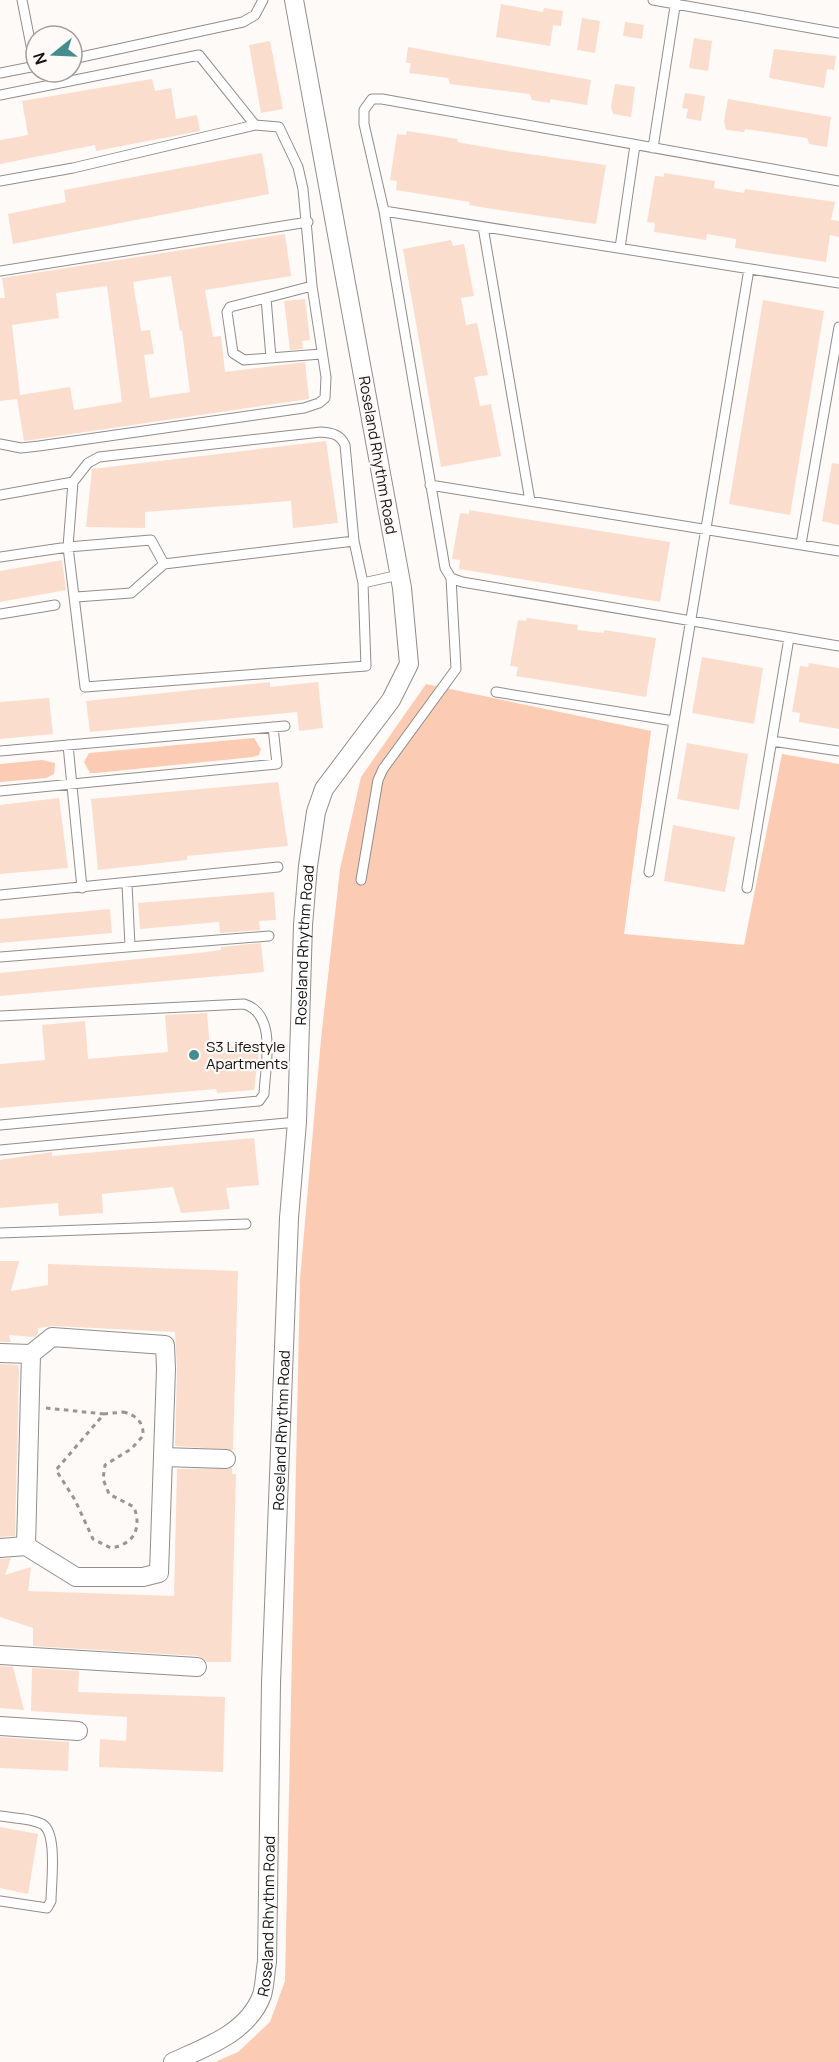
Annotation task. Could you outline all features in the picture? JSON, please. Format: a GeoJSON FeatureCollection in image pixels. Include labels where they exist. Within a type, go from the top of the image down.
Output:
{"type":"FeatureCollection","features":[{"type":"Feature","properties":{"kind":"street","name":"Roseland Rhythm Road"},"geometry":{"type":"LineString","coordinates":[[173,2062],[232,2033],[250,2015],[262,1995],[267,1962],[271,1683],[289,1218],[297,1122],[303,925],[316,812],[324,789],[391,700],[409,664],[399,575],[294,0]]}},
{"type":"Feature","properties":{"kind":"street"},"geometry":{"type":"LineString","coordinates":[[0,1353],[31,1354],[52,1337],[165,1345],[159,1573],[143,1577],[76,1576],[26,1546],[0,1548]]}},
{"type":"Feature","properties":{"kind":"street"},"geometry":{"type":"LineString","coordinates":[[26,1546],[31,1354]]}},
{"type":"Feature","properties":{"kind":"street"},"geometry":{"type":"LineString","coordinates":[[163,1457],[226,1460]]}},
{"type":"Feature","properties":{"kind":"street"},"geometry":{"type":"LineString","coordinates":[[0,1655],[197,1667]]}},
{"type":"Feature","properties":{"kind":"street"},"geometry":{"type":"LineString","coordinates":[[0,1726],[78,1731]]}},
{"type":"Feature","properties":{"kind":"lane"},"geometry":{"type":"LineString","coordinates":[[22,0],[27,24]]}},
{"type":"Feature","properties":{"kind":"lane"},"geometry":{"type":"LineString","coordinates":[[84,55],[243,22],[255,15],[263,0]]}},
{"type":"Feature","properties":{"kind":"lane"},"geometry":{"type":"LineString","coordinates":[[653,0],[676,2],[839,33]]}},
{"type":"Feature","properties":{"kind":"lane"},"geometry":{"type":"LineString","coordinates":[[653,148],[676,2]]}},
{"type":"Feature","properties":{"kind":"lane"},"geometry":{"type":"LineString","coordinates":[[0,95],[199,55],[255,125]]}},
{"type":"Feature","properties":{"kind":"lane"},"geometry":{"type":"LineString","coordinates":[[0,73],[24,68]]}},
{"type":"Feature","properties":{"kind":"lane"},"geometry":{"type":"LineString","coordinates":[[361,880],[378,780],[383,769],[456,669],[451,578],[445,568],[384,211],[364,124],[364,110],[372,99],[839,181]]}},
{"type":"Feature","properties":{"kind":"lane"},"geometry":{"type":"LineString","coordinates":[[0,181],[73,168],[255,125],[279,127],[298,167],[308,222],[312,286],[326,377],[324,398],[319,403],[304,408],[39,446],[21,448],[0,444]]}},
{"type":"Feature","properties":{"kind":"lane"},"geometry":{"type":"LineString","coordinates":[[620,248],[635,145]]}},
{"type":"Feature","properties":{"kind":"lane"},"geometry":{"type":"LineString","coordinates":[[384,211],[839,284]]}},
{"type":"Feature","properties":{"kind":"lane"},"geometry":{"type":"LineString","coordinates":[[0,271],[308,222]]}},
{"type":"Feature","properties":{"kind":"lane"},"geometry":{"type":"LineString","coordinates":[[483,227],[530,501]]}},
{"type":"Feature","properties":{"kind":"lane"},"geometry":{"type":"LineString","coordinates":[[649,872],[749,269]]}},
{"type":"Feature","properties":{"kind":"lane"},"geometry":{"type":"LineString","coordinates":[[312,286],[235,304],[227,312],[233,353],[237,357],[271,358],[321,354]]}},
{"type":"Feature","properties":{"kind":"lane"},"geometry":{"type":"LineString","coordinates":[[266,298],[271,358]]}},
{"type":"Feature","properties":{"kind":"lane"},"geometry":{"type":"LineString","coordinates":[[801,544],[839,327]]}},
{"type":"Feature","properties":{"kind":"lane"},"geometry":{"type":"LineString","coordinates":[[321,432],[333,433],[342,438],[345,445],[354,541],[363,583],[366,666],[85,687],[76,597],[68,547],[73,482],[88,463],[99,457],[321,432]]}},
{"type":"Feature","properties":{"kind":"lane"},"geometry":{"type":"LineString","coordinates":[[0,495],[73,482]]}},
{"type":"Feature","properties":{"kind":"lane"},"geometry":{"type":"LineString","coordinates":[[430,485],[839,550]]}},
{"type":"Feature","properties":{"kind":"lane"},"geometry":{"type":"LineString","coordinates":[[0,557],[68,547],[151,540],[164,564]]}},
{"type":"Feature","properties":{"kind":"lane"},"geometry":{"type":"LineString","coordinates":[[76,597],[130,593],[164,564],[354,541]]}},
{"type":"Feature","properties":{"kind":"lane"},"geometry":{"type":"LineString","coordinates":[[363,583],[399,575]]}},
{"type":"Feature","properties":{"kind":"lane"},"geometry":{"type":"LineString","coordinates":[[451,578],[462,582],[690,623],[839,646]]}},
{"type":"Feature","properties":{"kind":"lane"},"geometry":{"type":"LineString","coordinates":[[0,614],[55,605]]}},
{"type":"Feature","properties":{"kind":"lane"},"geometry":{"type":"LineString","coordinates":[[747,888],[789,638]]}},
{"type":"Feature","properties":{"kind":"lane"},"geometry":{"type":"LineString","coordinates":[[496,692],[674,721]]}},
{"type":"Feature","properties":{"kind":"lane"},"geometry":{"type":"LineString","coordinates":[[0,751],[285,726]]}},
{"type":"Feature","properties":{"kind":"lane"},"geometry":{"type":"LineString","coordinates":[[0,791],[277,764],[273,727]]}},
{"type":"Feature","properties":{"kind":"lane"},"geometry":{"type":"LineString","coordinates":[[772,741],[839,751]]}},
{"type":"Feature","properties":{"kind":"lane"},"geometry":{"type":"LineString","coordinates":[[68,745],[82,888]]}},
{"type":"Feature","properties":{"kind":"lane"},"geometry":{"type":"LineString","coordinates":[[0,895],[278,867]]}},
{"type":"Feature","properties":{"kind":"lane"},"geometry":{"type":"LineString","coordinates":[[127,884],[130,946]]}},
{"type":"Feature","properties":{"kind":"lane"},"geometry":{"type":"LineString","coordinates":[[0,957],[269,936]]}},
{"type":"Feature","properties":{"kind":"lane"},"geometry":{"type":"LineString","coordinates":[[0,1016],[244,1004],[255,1007],[261,1013],[267,1040],[264,1094],[259,1101],[0,1125]]}},
{"type":"Feature","properties":{"kind":"lane"},"geometry":{"type":"LineString","coordinates":[[0,1150],[297,1122]]}},
{"type":"Feature","properties":{"kind":"lane"},"geometry":{"type":"LineString","coordinates":[[0,1233],[246,1224]]}},
{"type":"Feature","properties":{"kind":"lane"},"geometry":{"type":"LineString","coordinates":[[0,1816],[42,1824],[49,1830],[52,1842],[51,1901],[47,1908],[0,1901]]}},
{"type":"Feature","properties":{"kind":"path"},"geometry":{"type":"LineString","coordinates":[[29,1407],[104,1414],[116,1412],[132,1414],[140,1420],[144,1431],[140,1442],[111,1460],[104,1468],[105,1487],[109,1494],[134,1506],[138,1524],[135,1536],[128,1544],[111,1548],[93,1539],[75,1500],[57,1476],[56,1470],[104,1414]]}},
{"type":"Feature","properties":{"kind":"shaded area"},"geometry":{"type":"Polygon","coordinates":[[[426,684],[651,731],[624,934],[744,945],[782,754],[839,764],[839,2062],[215,2062],[238,2052],[270,2022],[285,1981],[300,1279],[321,1039],[340,869],[361,777],[426,684]]]}},
{"type":"Feature","properties":{"kind":"shaded area"},"geometry":{"type":"Polygon","coordinates":[[[254,738],[261,749],[259,755],[253,757],[96,773],[90,773],[84,762],[89,753],[254,738]]]}},
{"type":"Feature","properties":{"kind":"shaded area"},"geometry":{"type":"Polygon","coordinates":[[[42,760],[55,763],[54,774],[46,778],[0,782],[0,764],[42,760]]]}},
{"type":"Feature","properties":{"kind":"building"},"geometry":{"type":"Polygon","coordinates":[[[501,4],[543,12],[544,8],[563,11],[561,26],[553,25],[550,46],[496,37],[501,4]]]}},
{"type":"Feature","properties":{"kind":"building"},"geometry":{"type":"Polygon","coordinates":[[[582,18],[600,21],[595,53],[577,50],[582,18]]]}},
{"type":"Feature","properties":{"kind":"building"},"geometry":{"type":"Polygon","coordinates":[[[625,22],[644,25],[642,39],[623,36],[625,22]]]}},
{"type":"Feature","properties":{"kind":"building"},"geometry":{"type":"Polygon","coordinates":[[[694,38],[712,41],[708,71],[689,68],[694,38]]]}},
{"type":"Feature","properties":{"kind":"building"},"geometry":{"type":"Polygon","coordinates":[[[270,41],[283,109],[261,113],[249,45],[270,41]]]}},
{"type":"Feature","properties":{"kind":"building"},"geometry":{"type":"Polygon","coordinates":[[[408,47],[591,80],[587,105],[550,99],[550,103],[532,100],[530,94],[450,84],[448,78],[409,73],[411,63],[406,63],[408,47]]]}},
{"type":"Feature","properties":{"kind":"building"},"geometry":{"type":"Polygon","coordinates":[[[774,49],[836,56],[834,70],[827,69],[824,88],[769,78],[774,49]]]}},
{"type":"Feature","properties":{"kind":"building"},"geometry":{"type":"Polygon","coordinates":[[[152,79],[155,91],[171,88],[176,119],[197,115],[200,131],[96,151],[95,145],[0,164],[0,140],[28,135],[22,101],[152,79]]]}},
{"type":"Feature","properties":{"kind":"building"},"geometry":{"type":"Polygon","coordinates":[[[615,84],[635,87],[631,117],[613,114],[611,106],[615,84]]]}},
{"type":"Feature","properties":{"kind":"building"},"geometry":{"type":"Polygon","coordinates":[[[685,93],[705,96],[701,121],[686,118],[688,109],[682,108],[685,93]]]}},
{"type":"Feature","properties":{"kind":"building"},"geometry":{"type":"Polygon","coordinates":[[[728,99],[831,117],[827,147],[809,144],[807,138],[745,129],[744,132],[726,130],[724,121],[728,99]]]}},
{"type":"Feature","properties":{"kind":"building"},"geometry":{"type":"Polygon","coordinates":[[[407,131],[458,139],[457,142],[508,151],[606,165],[596,224],[486,208],[469,205],[470,202],[396,190],[397,181],[390,180],[397,134],[406,135],[407,131]]]}},
{"type":"Feature","properties":{"kind":"building"},"geometry":{"type":"Polygon","coordinates":[[[262,153],[269,194],[13,244],[8,214],[66,202],[64,190],[262,153]]]}},
{"type":"Feature","properties":{"kind":"building"},"geometry":{"type":"Polygon","coordinates":[[[664,173],[715,181],[714,188],[744,193],[745,189],[835,202],[831,220],[839,221],[839,237],[830,235],[826,262],[735,248],[736,239],[707,234],[706,240],[654,232],[655,223],[647,222],[655,176],[664,177],[664,173]]]}},
{"type":"Feature","properties":{"kind":"building"},"geometry":{"type":"Polygon","coordinates":[[[285,234],[291,276],[205,290],[213,337],[221,336],[225,372],[305,362],[309,399],[24,441],[17,399],[0,401],[0,298],[5,298],[2,278],[285,234]],[[171,276],[133,282],[141,331],[150,330],[154,354],[144,355],[150,398],[190,392],[182,331],[180,331],[171,276]],[[107,286],[56,293],[59,318],[12,325],[20,395],[70,387],[74,410],[122,402],[107,286]]]}},
{"type":"Feature","properties":{"kind":"building"},"geometry":{"type":"Polygon","coordinates":[[[451,240],[453,246],[464,244],[474,296],[461,298],[466,325],[477,323],[488,375],[474,377],[480,406],[491,404],[501,456],[441,467],[403,249],[451,240]]]}},
{"type":"Feature","properties":{"kind":"building"},"geometry":{"type":"Polygon","coordinates":[[[305,299],[310,340],[302,341],[303,349],[290,350],[284,301],[305,299]]]}},
{"type":"Feature","properties":{"kind":"building"},"geometry":{"type":"Polygon","coordinates":[[[763,300],[824,311],[790,515],[729,504],[763,300]]]}},
{"type":"Feature","properties":{"kind":"building"},"geometry":{"type":"Polygon","coordinates":[[[326,441],[338,523],[293,528],[291,501],[145,512],[145,528],[86,527],[92,469],[326,441]]]}},
{"type":"Feature","properties":{"kind":"building"},"geometry":{"type":"Polygon","coordinates":[[[832,463],[839,464],[839,525],[822,521],[832,463]]]}},
{"type":"Feature","properties":{"kind":"building"},"geometry":{"type":"Polygon","coordinates":[[[469,510],[670,542],[660,602],[459,569],[460,560],[452,559],[460,513],[469,514],[469,510]]]}},
{"type":"Feature","properties":{"kind":"building"},"geometry":{"type":"Polygon","coordinates":[[[62,560],[66,590],[0,602],[0,571],[62,560]]]}},
{"type":"Feature","properties":{"kind":"building"},"geometry":{"type":"Polygon","coordinates":[[[527,618],[578,625],[577,630],[604,633],[604,630],[656,638],[646,697],[516,676],[518,667],[510,666],[518,620],[526,621],[527,618]]]}},
{"type":"Feature","properties":{"kind":"building"},"geometry":{"type":"Polygon","coordinates":[[[702,657],[763,668],[754,724],[692,713],[702,657]]]}},
{"type":"Feature","properties":{"kind":"building"},"geometry":{"type":"Polygon","coordinates":[[[809,663],[839,668],[839,729],[799,722],[800,713],[792,712],[800,666],[808,667],[809,663]]]}},
{"type":"Feature","properties":{"kind":"building"},"geometry":{"type":"Polygon","coordinates":[[[270,682],[270,687],[318,682],[323,728],[299,731],[297,712],[90,732],[86,701],[270,682]]]}},
{"type":"Feature","properties":{"kind":"building"},"geometry":{"type":"Polygon","coordinates":[[[49,698],[53,734],[0,739],[0,702],[49,698]]]}},
{"type":"Feature","properties":{"kind":"building"},"geometry":{"type":"Polygon","coordinates":[[[687,743],[748,754],[739,810],[677,799],[687,743]]]}},
{"type":"Feature","properties":{"kind":"building"},"geometry":{"type":"Polygon","coordinates":[[[278,782],[288,846],[187,856],[187,860],[98,870],[91,799],[278,782]]]}},
{"type":"Feature","properties":{"kind":"building"},"geometry":{"type":"Polygon","coordinates":[[[59,798],[68,868],[0,874],[0,805],[59,798]]]}},
{"type":"Feature","properties":{"kind":"building"},"geometry":{"type":"Polygon","coordinates":[[[673,825],[735,837],[725,892],[664,881],[673,825]]]}},
{"type":"Feature","properties":{"kind":"building"},"geometry":{"type":"Polygon","coordinates":[[[274,892],[276,920],[259,921],[260,930],[220,933],[219,922],[140,929],[138,903],[274,892]]]}},
{"type":"Feature","properties":{"kind":"building"},"geometry":{"type":"Polygon","coordinates":[[[110,909],[112,933],[0,943],[0,919],[110,909]]]}},
{"type":"Feature","properties":{"kind":"building"},"geometry":{"type":"Polygon","coordinates":[[[261,943],[264,972],[0,996],[0,973],[198,953],[221,950],[221,947],[261,943]]]}},
{"type":"Feature","properties":{"kind":"building","name":"S3 Lifestyle Apartments"},"geometry":{"type":"Polygon","coordinates":[[[207,1013],[210,1049],[260,1044],[254,1090],[217,1093],[216,1089],[0,1108],[0,1064],[45,1060],[42,1025],[85,1021],[88,1059],[168,1052],[165,1015],[207,1013]]]}},
{"type":"Feature","properties":{"kind":"building"},"geometry":{"type":"Polygon","coordinates":[[[254,1138],[259,1185],[226,1188],[230,1209],[181,1213],[173,1187],[102,1194],[103,1213],[59,1216],[58,1203],[0,1208],[0,1160],[52,1152],[52,1156],[254,1138]]]}},
{"type":"Feature","properties":{"kind":"building"},"geometry":{"type":"Polygon","coordinates":[[[0,1261],[19,1261],[11,1291],[48,1285],[48,1264],[238,1271],[233,1450],[175,1446],[177,1369],[175,1332],[53,1326],[38,1328],[38,1334],[34,1337],[9,1335],[11,1342],[0,1342],[0,1261]]]}},
{"type":"Feature","properties":{"kind":"building"},"geometry":{"type":"Polygon","coordinates":[[[0,1364],[18,1365],[19,1371],[15,1536],[0,1537],[0,1364]]]}},
{"type":"Feature","properties":{"kind":"building"},"geometry":{"type":"Polygon","coordinates":[[[232,1468],[232,1474],[236,1474],[231,1662],[207,1662],[198,1656],[33,1646],[33,1628],[0,1617],[0,1559],[11,1558],[5,1575],[31,1567],[28,1591],[174,1596],[177,1469],[232,1468]]]}},
{"type":"Feature","properties":{"kind":"building"},"geometry":{"type":"Polygon","coordinates":[[[0,1666],[13,1667],[24,1710],[0,1708],[0,1666]]]}},
{"type":"Feature","properties":{"kind":"building"},"geometry":{"type":"Polygon","coordinates":[[[32,1668],[79,1671],[78,1692],[225,1697],[223,1772],[99,1767],[100,1739],[126,1741],[127,1717],[31,1711],[32,1668]]]}},
{"type":"Feature","properties":{"kind":"building"},"geometry":{"type":"Polygon","coordinates":[[[0,1737],[69,1742],[68,1771],[0,1768],[0,1737]]]}},
{"type":"Feature","properties":{"kind":"building"},"geometry":{"type":"Polygon","coordinates":[[[0,1827],[38,1834],[28,1894],[0,1888],[0,1827]]]}},
{"type":"Feature","properties":{"kind":"place","name":"S3 Lifestyle Apartments"},"geometry":{"type":"Point","coordinates":[194,1055]}}]}
